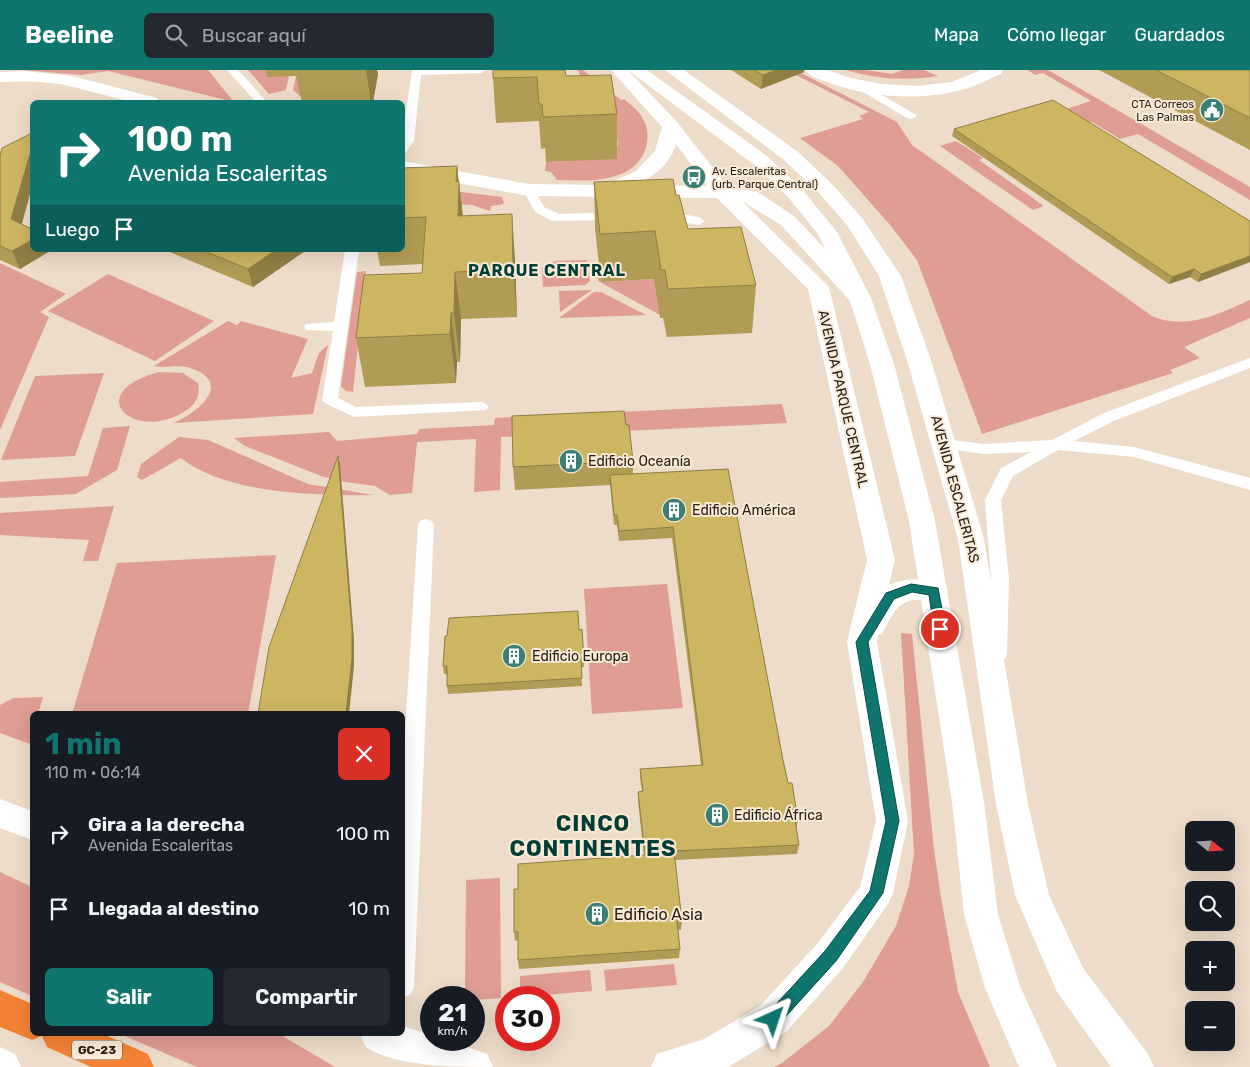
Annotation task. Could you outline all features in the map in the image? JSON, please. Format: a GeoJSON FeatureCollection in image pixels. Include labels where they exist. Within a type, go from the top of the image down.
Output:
{"type":"FeatureCollection","features":[{"type":"Feature","properties":{"kind":"highway"},"geometry":{"type":"LineString","coordinates":[[0,1008],[30,1021]]}},
{"type":"Feature","properties":{"kind":"highway","name":"GC-23"},"geometry":{"type":"LineString","coordinates":[[65,1036],[135,1067]]}},
{"type":"Feature","properties":{"kind":"street","name":"AVENIDA PARQUE CENTRAL"},"geometry":{"type":"LineString","coordinates":[[620,70],[671,126],[722,192],[818,288],[881,560],[862,642],[892,821],[876,893],[830,956],[773,1019],[711,1056],[670,1067]]}},
{"type":"Feature","properties":{"kind":"street"},"geometry":{"type":"LineString","coordinates":[[636,70],[760,160],[794,192],[827,232],[860,298],[882,364],[922,520],[968,802],[981,914],[1002,988],[1038,1067]]}},
{"type":"Feature","properties":{"kind":"street","name":"AVENIDA ESCALERITAS"},"geometry":{"type":"LineString","coordinates":[[673,70],[791,156],[826,189],[855,222],[890,276],[945,444],[971,539],[1012,804],[1032,895],[1070,980],[1136,1067]]}},
{"type":"Feature","properties":{"kind":"street"},"geometry":{"type":"LineString","coordinates":[[813,70],[828,77],[862,87],[904,91],[953,87],[995,70]]}},
{"type":"Feature","properties":{"kind":"street"},"geometry":{"type":"LineString","coordinates":[[0,77],[24,76],[72,81],[143,100]]}},
{"type":"Feature","properties":{"kind":"street"},"geometry":{"type":"LineString","coordinates":[[604,191],[643,175],[664,153],[671,126]]}},
{"type":"Feature","properties":{"kind":"street"},"geometry":{"type":"LineString","coordinates":[[405,168],[528,190],[722,192],[751,196],[788,221],[860,298]]}},
{"type":"Feature","properties":{"kind":"street"},"geometry":{"type":"LineString","coordinates":[[862,642],[890,596],[911,588],[934,591]]}},
{"type":"Feature","properties":{"kind":"street"},"geometry":{"type":"LineString","coordinates":[[0,813],[30,825]]}},
{"type":"Feature","properties":{"kind":"street"},"geometry":{"type":"LineString","coordinates":[[388,1037],[474,1067]]}},
{"type":"Feature","properties":{"kind":"lane"},"geometry":{"type":"LineString","coordinates":[[232,70],[260,100]]}},
{"type":"Feature","properties":{"kind":"lane"},"geometry":{"type":"LineString","coordinates":[[405,145],[408,141],[416,71],[481,70]]}},
{"type":"Feature","properties":{"kind":"lane"},"geometry":{"type":"LineString","coordinates":[[862,87],[911,116],[905,107],[904,91]]}},
{"type":"Feature","properties":{"kind":"lane"},"geometry":{"type":"LineString","coordinates":[[528,190],[539,209],[557,218],[632,216]]}},
{"type":"Feature","properties":{"kind":"lane"},"geometry":{"type":"LineString","coordinates":[[650,215],[700,221]]}},
{"type":"Feature","properties":{"kind":"lane"},"geometry":{"type":"LineString","coordinates":[[352,252],[330,400],[354,412],[481,407]]}},
{"type":"Feature","properties":{"kind":"lane"},"geometry":{"type":"LineString","coordinates":[[312,327],[340,326]]}},
{"type":"Feature","properties":{"kind":"lane"},"geometry":{"type":"LineString","coordinates":[[997,704],[1000,578],[993,500],[1007,472],[1109,417],[1250,363]]}},
{"type":"Feature","properties":{"kind":"lane"},"geometry":{"type":"LineString","coordinates":[[945,444],[984,449],[1056,445],[1134,452],[1250,484]]}},
{"type":"Feature","properties":{"kind":"lane"},"geometry":{"type":"LineString","coordinates":[[405,929],[426,525]]}},
{"type":"Feature","properties":{"kind":"shaded area"},"geometry":{"type":"Polygon","coordinates":[[[22,70],[208,70],[232,100],[108,71],[81,75],[22,70]]]}},
{"type":"Feature","properties":{"kind":"shaded area"},"geometry":{"type":"Polygon","coordinates":[[[248,70],[313,70],[304,100],[293,90],[296,76],[289,76],[286,90],[269,94],[248,70]]]}},
{"type":"Feature","properties":{"kind":"shaded area"},"geometry":{"type":"Polygon","coordinates":[[[578,70],[583,70],[621,100],[624,99],[635,108],[646,125],[647,140],[644,154],[635,166],[624,173],[602,179],[557,180],[551,172],[545,171],[546,162],[567,161],[618,145],[616,132],[587,96],[578,70]]]}},
{"type":"Feature","properties":{"kind":"shaded area"},"geometry":{"type":"Polygon","coordinates":[[[786,70],[795,70],[897,122],[912,145],[1152,316],[1178,322],[1190,321],[1214,315],[1250,300],[1250,318],[1184,347],[1200,358],[1170,370],[1173,373],[982,434],[917,260],[891,226],[838,166],[800,138],[863,119],[859,116],[869,112],[786,70]]]}},
{"type":"Feature","properties":{"kind":"shaded area"},"geometry":{"type":"Polygon","coordinates":[[[845,70],[866,70],[892,74],[903,70],[924,70],[938,76],[891,78],[845,70]]]}},
{"type":"Feature","properties":{"kind":"shaded area"},"geometry":{"type":"Polygon","coordinates":[[[1028,70],[1048,70],[1250,187],[1250,200],[1138,134],[1120,139],[1092,122],[1086,124],[1063,110],[1091,101],[1043,73],[1035,75],[1028,70]]]}},
{"type":"Feature","properties":{"kind":"shaded area"},"geometry":{"type":"Polygon","coordinates":[[[956,141],[983,158],[979,160],[1044,206],[1033,210],[940,146],[956,141]]]}},
{"type":"Feature","properties":{"kind":"shaded area"},"geometry":{"type":"Polygon","coordinates":[[[405,190],[445,190],[502,197],[504,204],[491,206],[490,211],[472,205],[409,202],[405,195],[405,190]]]}},
{"type":"Feature","properties":{"kind":"shaded area"},"geometry":{"type":"Polygon","coordinates":[[[587,260],[590,281],[585,285],[543,287],[542,268],[555,261],[587,260]]]}},
{"type":"Feature","properties":{"kind":"shaded area"},"geometry":{"type":"Polygon","coordinates":[[[0,263],[66,294],[40,312],[49,317],[0,430],[0,263]]]}},
{"type":"Feature","properties":{"kind":"shaded area"},"geometry":{"type":"Polygon","coordinates":[[[596,264],[599,264],[601,282],[657,279],[660,315],[598,281],[596,264]]]}},
{"type":"Feature","properties":{"kind":"shaded area"},"geometry":{"type":"Polygon","coordinates":[[[366,271],[353,392],[346,391],[341,386],[357,272],[366,271]]]}},
{"type":"Feature","properties":{"kind":"shaded area"},"geometry":{"type":"Polygon","coordinates":[[[108,274],[214,321],[155,361],[48,311],[108,274]]]}},
{"type":"Feature","properties":{"kind":"shaded area"},"geometry":{"type":"Polygon","coordinates":[[[592,290],[560,312],[559,291],[592,290]]]}},
{"type":"Feature","properties":{"kind":"shaded area"},"geometry":{"type":"Polygon","coordinates":[[[594,292],[601,292],[646,315],[559,318],[594,292]]]}},
{"type":"Feature","properties":{"kind":"shaded area"},"geometry":{"type":"Polygon","coordinates":[[[228,321],[237,325],[241,321],[308,339],[291,378],[312,373],[319,353],[328,345],[313,414],[174,423],[201,405],[208,397],[211,389],[210,382],[203,374],[190,368],[154,366],[228,321]]]}},
{"type":"Feature","properties":{"kind":"shaded area"},"geometry":{"type":"Polygon","coordinates":[[[159,372],[183,373],[198,383],[199,391],[195,402],[187,410],[167,419],[149,422],[134,419],[124,412],[119,402],[123,392],[135,381],[159,372]]]}},
{"type":"Feature","properties":{"kind":"shaded area"},"geometry":{"type":"Polygon","coordinates":[[[104,373],[75,456],[1,460],[35,376],[104,373]]]}},
{"type":"Feature","properties":{"kind":"shaded area"},"geometry":{"type":"Polygon","coordinates":[[[782,404],[787,423],[501,437],[500,490],[474,492],[476,439],[417,442],[412,493],[390,495],[375,486],[339,481],[321,476],[245,446],[234,438],[329,432],[337,441],[417,434],[419,429],[494,425],[495,418],[782,404]]]}},
{"type":"Feature","properties":{"kind":"shaded area"},"geometry":{"type":"Polygon","coordinates":[[[130,426],[117,470],[76,494],[0,498],[0,482],[88,476],[103,428],[130,426]]]}},
{"type":"Feature","properties":{"kind":"shaded area"},"geometry":{"type":"Polygon","coordinates":[[[179,437],[208,440],[308,484],[373,495],[326,495],[247,486],[200,470],[181,458],[142,480],[137,477],[141,464],[179,437]]]}},
{"type":"Feature","properties":{"kind":"shaded area"},"geometry":{"type":"Polygon","coordinates":[[[114,506],[98,561],[83,561],[89,540],[0,535],[0,513],[114,506]]]}},
{"type":"Feature","properties":{"kind":"shaded area"},"geometry":{"type":"Polygon","coordinates":[[[276,555],[249,711],[73,711],[117,563],[276,555]]]}},
{"type":"Feature","properties":{"kind":"shaded area"},"geometry":{"type":"Polygon","coordinates":[[[667,584],[683,708],[592,714],[584,589],[667,584]]]}},
{"type":"Feature","properties":{"kind":"shaded area"},"geometry":{"type":"Polygon","coordinates":[[[901,633],[912,634],[934,850],[958,992],[990,1067],[774,1067],[782,1063],[829,1026],[863,982],[896,926],[909,886],[914,854],[901,633]]]}},
{"type":"Feature","properties":{"kind":"shaded area"},"geometry":{"type":"Polygon","coordinates":[[[43,697],[39,711],[30,711],[30,744],[0,733],[0,705],[14,698],[43,697]]]}},
{"type":"Feature","properties":{"kind":"shaded area"},"geometry":{"type":"Polygon","coordinates":[[[0,872],[30,886],[30,995],[0,982],[0,872]]]}},
{"type":"Feature","properties":{"kind":"shaded area"},"geometry":{"type":"Polygon","coordinates":[[[500,878],[501,986],[495,986],[495,998],[485,999],[485,986],[465,986],[466,880],[500,878]]]}},
{"type":"Feature","properties":{"kind":"shaded area"},"geometry":{"type":"Polygon","coordinates":[[[674,964],[677,985],[606,991],[604,970],[674,964]]]}},
{"type":"Feature","properties":{"kind":"shaded area"},"geometry":{"type":"Polygon","coordinates":[[[590,970],[592,991],[560,994],[560,986],[520,986],[520,976],[590,970]]]}},
{"type":"Feature","properties":{"kind":"shaded area"},"geometry":{"type":"Polygon","coordinates":[[[125,1036],[282,1036],[335,1067],[197,1067],[125,1036]]]}},
{"type":"Feature","properties":{"kind":"building"},"geometry":{"type":"Polygon","coordinates":[[[493,70],[565,70],[566,76],[611,75],[617,114],[543,117],[542,104],[539,104],[537,77],[493,78],[493,70]]]}},
{"type":"Feature","properties":{"kind":"building"},"geometry":{"type":"Polygon","coordinates":[[[754,70],[776,70],[763,75],[754,70]]]}},
{"type":"Feature","properties":{"kind":"building"},"geometry":{"type":"Polygon","coordinates":[[[1156,70],[1250,70],[1250,118],[1156,70]]]}},
{"type":"Feature","properties":{"kind":"building"},"geometry":{"type":"Polygon","coordinates":[[[1053,100],[1250,221],[1250,256],[1201,274],[1194,269],[1172,277],[954,129],[1053,100]]]}},
{"type":"Feature","properties":{"kind":"building"},"geometry":{"type":"Polygon","coordinates":[[[30,134],[30,154],[11,219],[30,228],[30,241],[12,251],[0,246],[0,155],[2,148],[30,134]]]}},
{"type":"Feature","properties":{"kind":"building"},"geometry":{"type":"Polygon","coordinates":[[[457,166],[456,181],[459,182],[458,216],[512,214],[513,269],[455,272],[454,313],[451,313],[450,334],[356,338],[364,275],[422,273],[426,217],[405,218],[405,168],[457,166]]]}},
{"type":"Feature","properties":{"kind":"building"},"geometry":{"type":"Polygon","coordinates":[[[673,179],[676,195],[679,195],[688,229],[741,227],[756,285],[668,289],[665,270],[661,270],[655,231],[600,234],[594,182],[673,179]]]}},
{"type":"Feature","properties":{"kind":"building"},"geometry":{"type":"Polygon","coordinates":[[[207,252],[273,252],[248,269],[207,252]]]}},
{"type":"Feature","properties":{"kind":"building"},"geometry":{"type":"Polygon","coordinates":[[[624,411],[626,425],[629,425],[633,461],[513,467],[512,416],[624,411]]]}},
{"type":"Feature","properties":{"kind":"building"},"geometry":{"type":"Polygon","coordinates":[[[338,456],[352,630],[352,658],[346,711],[258,711],[269,647],[338,456]]]}},
{"type":"Feature","properties":{"kind":"building"},"geometry":{"type":"Polygon","coordinates":[[[728,469],[783,760],[788,783],[792,783],[798,820],[795,820],[799,845],[674,851],[682,921],[677,921],[680,949],[518,960],[518,932],[514,932],[514,889],[518,889],[518,864],[645,855],[638,792],[643,791],[640,769],[703,765],[673,527],[619,531],[617,515],[614,515],[610,475],[728,469]]]}},
{"type":"Feature","properties":{"kind":"building","name":"Edificio Europa"},"geometry":{"type":"Polygon","coordinates":[[[578,611],[579,630],[582,629],[584,659],[581,659],[582,678],[447,686],[447,666],[443,666],[445,636],[447,636],[449,618],[578,611]]]}},
{"type":"Feature","properties":{"kind":"place","name":"CTA Correos Las Palmas"},"geometry":{"type":"Point","coordinates":[1212,110]}},
{"type":"Feature","properties":{"kind":"place","name":"Av. Escaleritas (urb. Parque Central)"},"geometry":{"type":"Point","coordinates":[694,177]}},
{"type":"Feature","properties":{"kind":"place","name":"Edificio Oceanía"},"geometry":{"type":"Point","coordinates":[571,461]}},
{"type":"Feature","properties":{"kind":"place","name":"Edificio América"},"geometry":{"type":"Point","coordinates":[674,510]}},
{"type":"Feature","properties":{"kind":"place","name":"Edificio Europa"},"geometry":{"type":"Point","coordinates":[514,656]}},
{"type":"Feature","properties":{"kind":"place","name":"Edificio África"},"geometry":{"type":"Point","coordinates":[717,815]}},
{"type":"Feature","properties":{"kind":"place","name":"Edificio Asia"},"geometry":{"type":"Point","coordinates":[597,914]}},
{"type":"Feature","properties":{"kind":"district","name":"PARQUE CENTRAL"},"geometry":{"type":"Point","coordinates":[547,270]}},
{"type":"Feature","properties":{"kind":"district","name":"CINCO CONTINENTES"},"geometry":{"type":"Point","coordinates":[593,836]}},
{"type":"Feature","properties":{"kind":"route"},"geometry":{"type":"LineString","coordinates":[[773,1019],[830,956],[876,893],[892,821],[862,642],[890,596],[911,588],[934,591],[940,629]]}}]}
